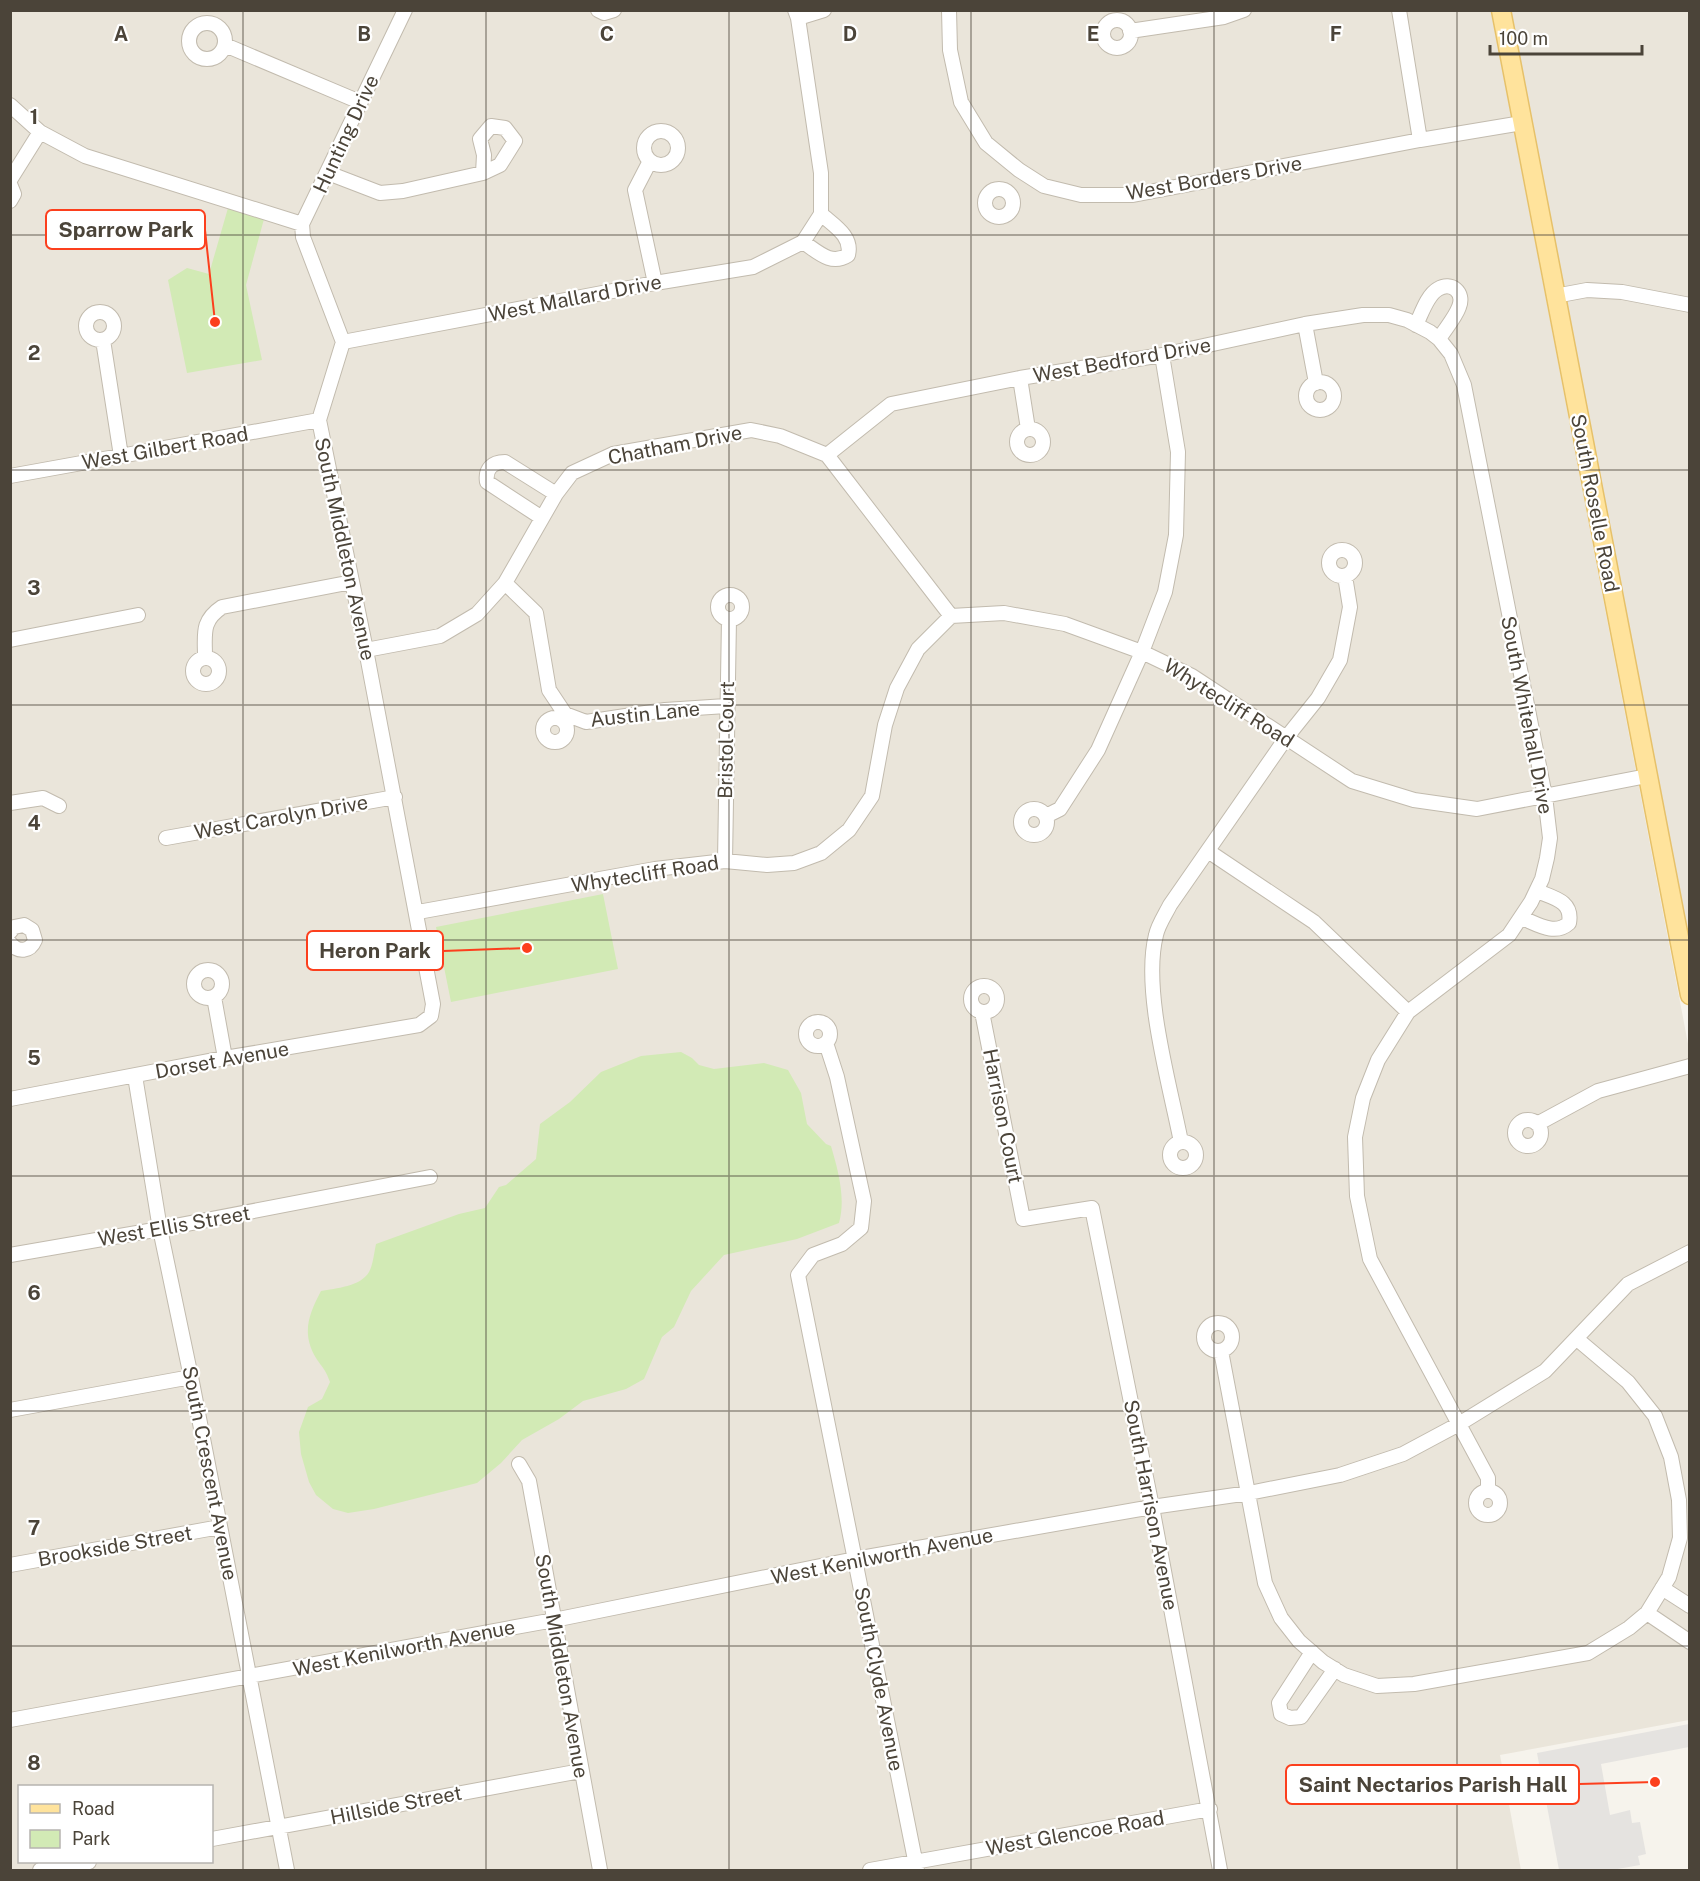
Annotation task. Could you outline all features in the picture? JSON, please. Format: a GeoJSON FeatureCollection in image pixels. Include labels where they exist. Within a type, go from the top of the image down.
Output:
{"type":"FeatureCollection","features":[{"type":"Feature","properties":{"kind":"main road","name":"South Roselle Road"},"geometry":{"type":"LineString","coordinates":[[1500,10],[1689,995]]}},
{"type":"Feature","properties":{"kind":"street","name":"Hunting Drive"},"geometry":{"type":"LineString","coordinates":[[302,224],[405,10]]}},
{"type":"Feature","properties":{"kind":"street"},"geometry":{"type":"LineString","coordinates":[[598,10],[604,13],[614,10]]}},
{"type":"Feature","properties":{"kind":"street"},"geometry":{"type":"LineString","coordinates":[[821,214],[847,237],[850,247],[848,255],[841,260],[830,260],[803,242],[821,214],[821,173],[797,14],[824,10]]}},
{"type":"Feature","properties":{"kind":"street","name":"West Borders Drive"},"geometry":{"type":"LineString","coordinates":[[950,10],[950,50],[961,102],[986,143],[1019,170],[1044,186],[1081,195],[1133,195],[1420,140],[1522,123]]}},
{"type":"Feature","properties":{"kind":"street"},"geometry":{"type":"LineString","coordinates":[[1130,31],[1224,17],[1244,10]]}},
{"type":"Feature","properties":{"kind":"street"},"geometry":{"type":"LineString","coordinates":[[1399,10],[1420,140]]}},
{"type":"Feature","properties":{"kind":"street"},"geometry":{"type":"LineString","coordinates":[[225,45],[360,102]]}},
{"type":"Feature","properties":{"kind":"street"},"geometry":{"type":"LineString","coordinates":[[10,105],[40,132],[85,156],[302,224],[303,237],[343,342]]}},
{"type":"Feature","properties":{"kind":"street"},"geometry":{"type":"LineString","coordinates":[[10,201],[14,194],[10,182],[40,132]]}},
{"type":"Feature","properties":{"kind":"street"},"geometry":{"type":"LineString","coordinates":[[650,161],[635,190],[655,283]]}},
{"type":"Feature","properties":{"kind":"street"},"geometry":{"type":"LineString","coordinates":[[1006,192],[1019,170]]}},
{"type":"Feature","properties":{"kind":"street"},"geometry":{"type":"LineString","coordinates":[[328,173],[380,193],[403,191],[483,173]]}},
{"type":"Feature","properties":{"kind":"street","name":"West Mallard Drive"},"geometry":{"type":"LineString","coordinates":[[343,342],[655,283],[753,267],[803,242]]}},
{"type":"Feature","properties":{"kind":"street"},"geometry":{"type":"LineString","coordinates":[[1416,325],[1437,289],[1448,286],[1454,288],[1461,299],[1459,307],[1434,335]]}},
{"type":"Feature","properties":{"kind":"street"},"geometry":{"type":"LineString","coordinates":[[1555,296],[1587,290],[1622,292],[1689,304]]}},
{"type":"Feature","properties":{"kind":"street","name":"West Bedford Drive"},"geometry":{"type":"LineString","coordinates":[[827,455],[891,404],[1020,378],[1162,355],[1305,324],[1377,314],[1407,320],[1434,335]]}},
{"type":"Feature","properties":{"kind":"street"},"geometry":{"type":"LineString","coordinates":[[1305,324],[1316,382]]}},
{"type":"Feature","properties":{"kind":"street","name":"South Whitehall Drive"},"geometry":{"type":"LineString","coordinates":[[1434,335],[1451,354],[1464,385],[1545,796],[1550,838],[1547,858],[1537,891],[1522,918],[1509,935],[1408,1012],[1378,1060],[1363,1098],[1355,1137],[1356,1196],[1370,1259],[1488,1478],[1488,1491]]}},
{"type":"Feature","properties":{"kind":"street"},"geometry":{"type":"LineString","coordinates":[[103,340],[121,456]]}},
{"type":"Feature","properties":{"kind":"street","name":"South Middleton Avenue"},"geometry":{"type":"LineString","coordinates":[[343,342],[319,420],[418,912],[434,1004],[431,1016]]}},
{"type":"Feature","properties":{"kind":"street"},"geometry":{"type":"LineString","coordinates":[[1046,816],[1060,808],[1098,750],[1166,592],[1176,535],[1178,452],[1162,355]]}},
{"type":"Feature","properties":{"kind":"street"},"geometry":{"type":"LineString","coordinates":[[1020,378],[1028,429]]}},
{"type":"Feature","properties":{"kind":"street","name":"West Gilbert Road"},"geometry":{"type":"LineString","coordinates":[[10,476],[319,420]]}},
{"type":"Feature","properties":{"kind":"street","name":"Chatham Drive"},"geometry":{"type":"LineString","coordinates":[[366,650],[440,636],[477,614],[505,583],[556,494],[572,473],[613,454],[751,430],[780,436],[827,455]]}},
{"type":"Feature","properties":{"kind":"street"},"geometry":{"type":"LineString","coordinates":[[827,455],[951,616]]}},
{"type":"Feature","properties":{"kind":"street"},"geometry":{"type":"LineString","coordinates":[[542,518],[487,482],[486,475],[490,466],[498,462],[505,462],[556,494]]}},
{"type":"Feature","properties":{"kind":"street"},"geometry":{"type":"LineString","coordinates":[[1181,1142],[1154,1007],[1153,961],[1156,934],[1170,905],[1286,738],[1318,698],[1340,660],[1350,607],[1345,576]]}},
{"type":"Feature","properties":{"kind":"street"},"geometry":{"type":"LineString","coordinates":[[205,657],[205,625],[212,613],[222,607],[352,582]]}},
{"type":"Feature","properties":{"kind":"street","name":"Austin Lane"},"geometry":{"type":"LineString","coordinates":[[505,583],[536,613],[549,690],[563,716],[586,722],[665,710],[726,706]]}},
{"type":"Feature","properties":{"kind":"street","name":"Whytecliff Road"},"geometry":{"type":"LineString","coordinates":[[418,912],[655,869],[725,861],[767,865],[794,863],[821,853],[849,830],[872,796],[885,725],[897,688],[918,649],[951,616],[1004,614],[1065,624],[1142,652],[1192,676],[1352,781],[1414,800],[1477,809],[1647,776]]}},
{"type":"Feature","properties":{"kind":"street"},"geometry":{"type":"LineString","coordinates":[[10,640],[138,615]]}},
{"type":"Feature","properties":{"kind":"street","name":"Bristol Court"},"geometry":{"type":"LineString","coordinates":[[725,861],[729,619]]}},
{"type":"Feature","properties":{"kind":"street","name":"West Carolyn Drive"},"geometry":{"type":"LineString","coordinates":[[166,838],[395,797]]}},
{"type":"Feature","properties":{"kind":"street"},"geometry":{"type":"LineString","coordinates":[[10,803],[43,798],[59,806]]}},
{"type":"Feature","properties":{"kind":"street"},"geometry":{"type":"LineString","coordinates":[[1208,851],[1314,922],[1408,1012]]}},
{"type":"Feature","properties":{"kind":"street"},"geometry":{"type":"LineString","coordinates":[[1522,918],[1550,930],[1563,928],[1569,923],[1569,910],[1566,904],[1537,891]]}},
{"type":"Feature","properties":{"kind":"street"},"geometry":{"type":"LineString","coordinates":[[10,943],[15,948],[25,950],[29,948],[34,939],[34,934],[28,927],[19,925],[11,931]]}},
{"type":"Feature","properties":{"kind":"street"},"geometry":{"type":"LineString","coordinates":[[214,997],[225,1058]]}},
{"type":"Feature","properties":{"kind":"street","name":"Harrison Court"},"geometry":{"type":"LineString","coordinates":[[982,1012],[1023,1219]]}},
{"type":"Feature","properties":{"kind":"street","name":"Dorset Avenue"},"geometry":{"type":"LineString","coordinates":[[10,1099],[225,1058],[418,1025],[431,1016]]}},
{"type":"Feature","properties":{"kind":"street","name":"South Clyde Avenue"},"geometry":{"type":"LineString","coordinates":[[826,1042],[837,1077],[864,1201],[861,1228],[842,1244],[813,1255],[798,1275],[916,1866]]}},
{"type":"Feature","properties":{"kind":"street"},"geometry":{"type":"LineString","coordinates":[[1537,1124],[1598,1091],[1689,1066]]}},
{"type":"Feature","properties":{"kind":"street","name":"South Crescent Avenue"},"geometry":{"type":"LineString","coordinates":[[135,1076],[160,1229],[287,1870]]}},
{"type":"Feature","properties":{"kind":"street","name":"West Ellis Street"},"geometry":{"type":"LineString","coordinates":[[10,1255],[160,1229],[430,1177]]}},
{"type":"Feature","properties":{"kind":"street","name":"South Harrison Avenue"},"geometry":{"type":"LineString","coordinates":[[1023,1219],[1092,1208],[1152,1507],[1220,1870]]}},
{"type":"Feature","properties":{"kind":"street","name":"West Kenilworth Avenue"},"geometry":{"type":"LineString","coordinates":[[10,1720],[554,1620],[855,1559],[1152,1507],[1249,1493],[1340,1475],[1403,1454],[1459,1424],[1545,1371],[1628,1284],[1689,1252]]}},
{"type":"Feature","properties":{"kind":"street"},"geometry":{"type":"LineString","coordinates":[[1221,1351],[1264,1583],[1281,1618],[1312,1653],[1344,1675],[1377,1686],[1414,1684],[1588,1653],[1629,1628],[1647,1613],[1669,1576],[1680,1538],[1679,1500],[1671,1457],[1655,1416],[1628,1382],[1577,1339]]}},
{"type":"Feature","properties":{"kind":"street"},"geometry":{"type":"LineString","coordinates":[[10,1410],[191,1377]]}},
{"type":"Feature","properties":{"kind":"street","name":"South Middleton Avenue"},"geometry":{"type":"LineString","coordinates":[[519,1464],[528,1481],[600,1870]]}},
{"type":"Feature","properties":{"kind":"street","name":"Brookside Street"},"geometry":{"type":"LineString","coordinates":[[10,1565],[220,1527]]}},
{"type":"Feature","properties":{"kind":"street"},"geometry":{"type":"LineString","coordinates":[[1662,1588],[1689,1606]]}},
{"type":"Feature","properties":{"kind":"street"},"geometry":{"type":"LineString","coordinates":[[1647,1613],[1689,1642]]}},
{"type":"Feature","properties":{"kind":"street"},"geometry":{"type":"LineString","coordinates":[[1312,1653],[1279,1702],[1281,1714],[1290,1718],[1301,1717],[1335,1669]]}},
{"type":"Feature","properties":{"kind":"street","name":"Hillside Street"},"geometry":{"type":"LineString","coordinates":[[213,1839],[581,1771]]}},
{"type":"Feature","properties":{"kind":"street","name":"West Glencoe Road"},"geometry":{"type":"LineString","coordinates":[[870,1870],[916,1866],[1210,1809]]}},
{"type":"Feature","properties":{"kind":"street"},"geometry":{"type":"LineString","coordinates":[[40,1870],[83,1863]]}},
{"type":"Feature","properties":{"kind":"shaded area"},"geometry":{"type":"Polygon","coordinates":[[[11,11],[1491,11],[1689,1049],[1689,1720],[1500,1755],[1521,1870],[11,1870],[11,11]]]}},
{"type":"Feature","properties":{"kind":"shaded area"},"geometry":{"type":"Polygon","coordinates":[[[1508,11],[1689,11],[1689,945],[1508,11]]]}},
{"type":"Feature","properties":{"kind":"shaded area"},"geometry":{"type":"Polygon","coordinates":[[[1689,1724],[1689,1747],[1601,1764],[1610,1815],[1630,1810],[1632,1823],[1640,1822],[1646,1854],[1638,1856],[1640,1865],[1612,1870],[1559,1870],[1537,1753],[1689,1724]]]}},
{"type":"Feature","properties":{"kind":"green space"},"geometry":{"type":"Polygon","coordinates":[[[228,208],[264,219],[246,285],[262,360],[187,373],[168,280],[187,268],[209,274],[228,208]]]}},
{"type":"Feature","properties":{"kind":"green space"},"geometry":{"type":"Polygon","coordinates":[[[603,894],[618,969],[451,1002],[436,927],[603,894]]]}},
{"type":"Feature","properties":{"kind":"green space"},"geometry":{"type":"Polygon","coordinates":[[[681,1052],[699,1065],[714,1069],[764,1063],[788,1070],[801,1093],[807,1124],[826,1144],[831,1146],[841,1194],[839,1223],[797,1239],[724,1255],[691,1291],[674,1327],[662,1337],[644,1379],[626,1389],[583,1401],[559,1419],[522,1440],[501,1463],[477,1483],[374,1509],[348,1513],[333,1509],[316,1495],[309,1482],[301,1454],[299,1432],[308,1407],[322,1399],[330,1382],[311,1349],[308,1332],[310,1316],[321,1291],[354,1284],[365,1277],[372,1266],[376,1244],[459,1214],[485,1208],[499,1187],[506,1185],[536,1159],[540,1124],[570,1102],[601,1072],[641,1056],[681,1052]]]}},
{"type":"Feature","properties":{"kind":"place","name":"Sparrow Park"},"geometry":{"type":"Point","coordinates":[215,322]}},
{"type":"Feature","properties":{"kind":"place","name":"Heron Park"},"geometry":{"type":"Point","coordinates":[527,948]}},
{"type":"Feature","properties":{"kind":"place","name":"Saint Nectarios Parish Hall"},"geometry":{"type":"Point","coordinates":[1655,1782]}}]}
